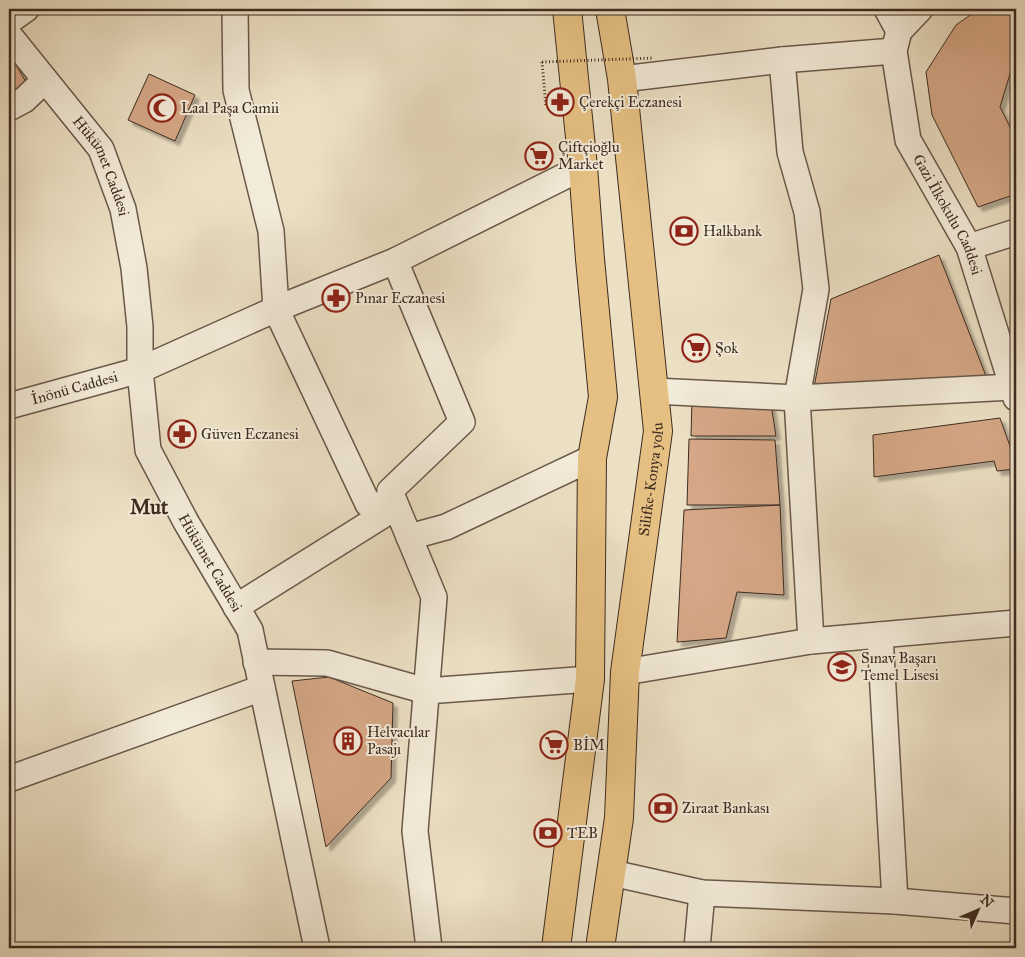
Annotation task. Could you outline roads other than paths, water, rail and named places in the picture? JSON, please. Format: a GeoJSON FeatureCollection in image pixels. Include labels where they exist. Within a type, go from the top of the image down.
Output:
{"type":"FeatureCollection","features":[{"type":"Feature","properties":{"kind":"highway"},"geometry":{"type":"LineString","coordinates":[[556,948],[590,679],[592,458],[603,397],[590,259],[584,167],[567,9]]}},
{"type":"Feature","properties":{"kind":"highway","name":"Silifke-Konya yolu"},"geometry":{"type":"LineString","coordinates":[[600,948],[619,818],[625,672],[658,431],[622,80],[610,9]]}},
{"type":"Feature","properties":{"kind":"street"},"geometry":{"type":"LineString","coordinates":[[9,20],[26,9]]}},
{"type":"Feature","properties":{"kind":"street"},"geometry":{"type":"LineString","coordinates":[[235,9],[236,90],[270,231],[276,309],[368,504],[396,507]]}},
{"type":"Feature","properties":{"kind":"street","name":"Gazi İlkokulu Caddesi"},"geometry":{"type":"LineString","coordinates":[[887,9],[896,41],[908,140],[969,247],[1015,392]]}},
{"type":"Feature","properties":{"kind":"street"},"geometry":{"type":"LineString","coordinates":[[622,80],[782,60],[896,41],[920,9]]}},
{"type":"Feature","properties":{"kind":"street","name":"Hükümet Caddesi"},"geometry":{"type":"LineString","coordinates":[[9,34],[101,149],[123,209],[134,268],[140,327],[140,370],[148,450],[186,522],[250,630],[317,948]]}},
{"type":"Feature","properties":{"kind":"street"},"geometry":{"type":"LineString","coordinates":[[782,60],[790,152],[807,212],[816,289],[797,398],[811,640]]}},
{"type":"Feature","properties":{"kind":"street"},"geometry":{"type":"LineString","coordinates":[[9,108],[24,100],[45,80]]}},
{"type":"Feature","properties":{"kind":"street","name":"İnönü Caddesi"},"geometry":{"type":"LineString","coordinates":[[9,406],[140,370],[276,309],[394,262],[584,167]]}},
{"type":"Feature","properties":{"kind":"street"},"geometry":{"type":"LineString","coordinates":[[969,247],[1016,232]]}},
{"type":"Feature","properties":{"kind":"street"},"geometry":{"type":"LineString","coordinates":[[394,262],[462,422],[390,492],[434,597],[415,831],[429,948]]}},
{"type":"Feature","properties":{"kind":"street"},"geometry":{"type":"LineString","coordinates":[[654,391],[797,398],[1015,392]]}},
{"type":"Feature","properties":{"kind":"street"},"geometry":{"type":"LineString","coordinates":[[409,537],[446,527],[592,458]]}},
{"type":"Feature","properties":{"kind":"street"},"geometry":{"type":"LineString","coordinates":[[236,607],[396,507]]}},
{"type":"Feature","properties":{"kind":"street"},"geometry":{"type":"LineString","coordinates":[[625,672],[811,640],[1016,623]]}},
{"type":"Feature","properties":{"kind":"street"},"geometry":{"type":"LineString","coordinates":[[880,635],[894,901]]}},
{"type":"Feature","properties":{"kind":"street"},"geometry":{"type":"LineString","coordinates":[[256,662],[327,663],[426,691],[590,679]]}},
{"type":"Feature","properties":{"kind":"street"},"geometry":{"type":"LineString","coordinates":[[9,779],[262,688]]}},
{"type":"Feature","properties":{"kind":"street"},"geometry":{"type":"LineString","coordinates":[[612,873],[702,893],[894,901],[1016,910]]}},
{"type":"Feature","properties":{"kind":"street"},"geometry":{"type":"LineString","coordinates":[[697,948],[702,893]]}},
{"type":"Feature","properties":{"kind":"place","name":"Çerekçi Eczanesi"},"geometry":{"type":"Point","coordinates":[560,102]}},
{"type":"Feature","properties":{"kind":"place","name":"Laal Paşa Camii"},"geometry":{"type":"Point","coordinates":[162,108]}},
{"type":"Feature","properties":{"kind":"place","name":"Çiftçioğlu Market"},"geometry":{"type":"Point","coordinates":[539,156]}},
{"type":"Feature","properties":{"kind":"place","name":"Halkbank"},"geometry":{"type":"Point","coordinates":[684,231]}},
{"type":"Feature","properties":{"kind":"place","name":"Pınar Eczanesi"},"geometry":{"type":"Point","coordinates":[336,298]}},
{"type":"Feature","properties":{"kind":"place","name":"Şok"},"geometry":{"type":"Point","coordinates":[696,348]}},
{"type":"Feature","properties":{"kind":"place","name":"Güven Eczanesi"},"geometry":{"type":"Point","coordinates":[182,434]}},
{"type":"Feature","properties":{"kind":"place","name":"Sınav Başarı Temel Lisesi"},"geometry":{"type":"Point","coordinates":[842,667]}},
{"type":"Feature","properties":{"kind":"place","name":"Helvacılar Pasajı"},"geometry":{"type":"Point","coordinates":[348,741]}},
{"type":"Feature","properties":{"kind":"place","name":"BİM"},"geometry":{"type":"Point","coordinates":[554,745]}},
{"type":"Feature","properties":{"kind":"place","name":"Ziraat Bankası"},"geometry":{"type":"Point","coordinates":[663,808]}},
{"type":"Feature","properties":{"kind":"place","name":"TEB"},"geometry":{"type":"Point","coordinates":[548,833]}},
{"type":"Feature","properties":{"kind":"district","name":"Mut"},"geometry":{"type":"Point","coordinates":[149,507]}}]}
